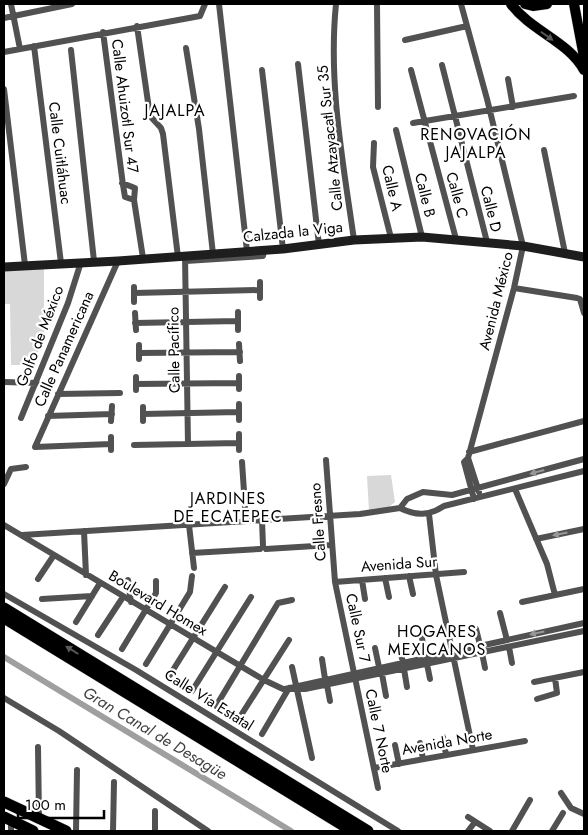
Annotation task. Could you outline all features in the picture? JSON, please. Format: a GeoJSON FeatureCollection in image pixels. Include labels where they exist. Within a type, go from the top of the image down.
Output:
{"type":"FeatureCollection","features":[{"type":"Feature","properties":{"kind":"highway"},"geometry":{"type":"LineString","coordinates":[[4,608],[368,831]]}},
{"type":"Feature","properties":{"kind":"highway"},"geometry":{"type":"LineString","coordinates":[[4,618],[352,831]]}},
{"type":"Feature","properties":{"kind":"highway"},"geometry":{"type":"LineString","coordinates":[[4,802],[66,831]]}},
{"type":"Feature","properties":{"kind":"highway"},"geometry":{"type":"LineString","coordinates":[[9,823],[33,831]]}},
{"type":"Feature","properties":{"kind":"main road"},"geometry":{"type":"LineString","coordinates":[[511,4],[528,23],[574,56],[584,70]]}},
{"type":"Feature","properties":{"kind":"main road"},"geometry":{"type":"LineString","coordinates":[[525,4],[534,6],[547,4]]}},
{"type":"Feature","properties":{"kind":"main road"},"geometry":{"type":"LineString","coordinates":[[574,4],[584,56]]}},
{"type":"Feature","properties":{"kind":"main road","name":"Calzada la Viga"},"geometry":{"type":"LineString","coordinates":[[4,267],[143,258],[183,258],[283,249],[354,240],[422,237],[523,246],[584,258]]}},
{"type":"Feature","properties":{"kind":"street"},"geometry":{"type":"LineString","coordinates":[[11,4],[20,49]]}},
{"type":"Feature","properties":{"kind":"street"},"geometry":{"type":"LineString","coordinates":[[4,18],[67,4]]}},
{"type":"Feature","properties":{"kind":"street"},"geometry":{"type":"LineString","coordinates":[[4,52],[103,32],[200,16],[205,4]]}},
{"type":"Feature","properties":{"kind":"street"},"geometry":{"type":"LineString","coordinates":[[219,4],[246,251]]}},
{"type":"Feature","properties":{"kind":"street","name":"Calle Atzayacatl Sur 35"},"geometry":{"type":"LineString","coordinates":[[336,4],[333,36],[334,95],[354,240]]}},
{"type":"Feature","properties":{"kind":"street"},"geometry":{"type":"LineString","coordinates":[[377,4],[378,107]]}},
{"type":"Feature","properties":{"kind":"street","name":"Avenida México"},"geometry":{"type":"LineString","coordinates":[[461,4],[490,111],[523,246],[514,288],[469,455]]}},
{"type":"Feature","properties":{"kind":"street","name":"Calle Pacífico"},"geometry":{"type":"LineString","coordinates":[[137,26],[150,116],[161,128],[163,134],[183,258],[186,292],[188,444]]}},
{"type":"Feature","properties":{"kind":"street"},"geometry":{"type":"LineString","coordinates":[[405,40],[467,26]]}},
{"type":"Feature","properties":{"kind":"street","name":"Calle Ahuizotl Sur 47"},"geometry":{"type":"LineString","coordinates":[[103,32],[122,183],[125,197],[134,200]]}},
{"type":"Feature","properties":{"kind":"street","name":"Calle Cuitláhuac"},"geometry":{"type":"LineString","coordinates":[[34,46],[61,263]]}},
{"type":"Feature","properties":{"kind":"street"},"geometry":{"type":"LineString","coordinates":[[186,48],[199,129],[213,254]]}},
{"type":"Feature","properties":{"kind":"street"},"geometry":{"type":"LineString","coordinates":[[71,50],[94,261]]}},
{"type":"Feature","properties":{"kind":"street"},"geometry":{"type":"LineString","coordinates":[[298,64],[319,245]]}},
{"type":"Feature","properties":{"kind":"street","name":"Calle D"},"geometry":{"type":"LineString","coordinates":[[442,65],[487,242]]}},
{"type":"Feature","properties":{"kind":"street"},"geometry":{"type":"LineString","coordinates":[[262,70],[283,249]]}},
{"type":"Feature","properties":{"kind":"street","name":"Calle C"},"geometry":{"type":"LineString","coordinates":[[411,70],[456,239]]}},
{"type":"Feature","properties":{"kind":"street"},"geometry":{"type":"LineString","coordinates":[[508,79],[513,107]]}},
{"type":"Feature","properties":{"kind":"street"},"geometry":{"type":"LineString","coordinates":[[4,89],[6,131],[25,265]]}},
{"type":"Feature","properties":{"kind":"street"},"geometry":{"type":"LineString","coordinates":[[413,123],[574,96]]}},
{"type":"Feature","properties":{"kind":"street","name":"Calle B"},"geometry":{"type":"LineString","coordinates":[[396,130],[422,237]]}},
{"type":"Feature","properties":{"kind":"street","name":"Calle A"},"geometry":{"type":"LineString","coordinates":[[374,143],[373,167],[391,238]]}},
{"type":"Feature","properties":{"kind":"street"},"geometry":{"type":"LineString","coordinates":[[544,150],[564,253]]}},
{"type":"Feature","properties":{"kind":"street","name":"Calle Ahuizotl Sur 47"},"geometry":{"type":"LineString","coordinates":[[122,183],[135,188],[134,200],[143,258]]}},
{"type":"Feature","properties":{"kind":"street"},"geometry":{"type":"LineString","coordinates":[[183,258],[263,256],[264,250]]}},
{"type":"Feature","properties":{"kind":"street","name":"Calle Panamericana"},"geometry":{"type":"LineString","coordinates":[[111,444],[34,447],[118,261]]}},
{"type":"Feature","properties":{"kind":"street","name":"Golfo de México"},"geometry":{"type":"LineString","coordinates":[[21,418],[81,262]]}},
{"type":"Feature","properties":{"kind":"street"},"geometry":{"type":"LineString","coordinates":[[260,282],[260,298]]}},
{"type":"Feature","properties":{"kind":"street"},"geometry":{"type":"LineString","coordinates":[[514,288],[577,298],[582,302],[584,313]]}},
{"type":"Feature","properties":{"kind":"street"},"geometry":{"type":"LineString","coordinates":[[134,302],[134,290],[186,292],[260,290]]}},
{"type":"Feature","properties":{"kind":"street"},"geometry":{"type":"LineString","coordinates":[[238,312],[238,330]]}},
{"type":"Feature","properties":{"kind":"street"},"geometry":{"type":"LineString","coordinates":[[134,313],[136,326],[186,322],[238,321]]}},
{"type":"Feature","properties":{"kind":"street"},"geometry":{"type":"LineString","coordinates":[[239,344],[240,361]]}},
{"type":"Feature","properties":{"kind":"street"},"geometry":{"type":"LineString","coordinates":[[139,352],[240,352]]}},
{"type":"Feature","properties":{"kind":"street"},"geometry":{"type":"LineString","coordinates":[[4,382],[36,383]]}},
{"type":"Feature","properties":{"kind":"street"},"geometry":{"type":"LineString","coordinates":[[136,384],[239,382]]}},
{"type":"Feature","properties":{"kind":"street"},"geometry":{"type":"LineString","coordinates":[[58,394],[120,393]]}},
{"type":"Feature","properties":{"kind":"street"},"geometry":{"type":"LineString","coordinates":[[143,414],[239,416],[239,404]]}},
{"type":"Feature","properties":{"kind":"street"},"geometry":{"type":"LineString","coordinates":[[112,406],[112,422]]}},
{"type":"Feature","properties":{"kind":"street"},"geometry":{"type":"LineString","coordinates":[[48,416],[112,414]]}},
{"type":"Feature","properties":{"kind":"street"},"geometry":{"type":"LineString","coordinates":[[477,498],[469,455],[584,422]]}},
{"type":"Feature","properties":{"kind":"street"},"geometry":{"type":"LineString","coordinates":[[134,445],[188,444],[239,447],[238,434]]}},
{"type":"Feature","properties":{"kind":"street"},"geometry":{"type":"LineString","coordinates":[[400,508],[407,499],[423,492],[452,495],[584,459]]}},
{"type":"Feature","properties":{"kind":"street","name":"Calle Fresno"},"geometry":{"type":"LineString","coordinates":[[326,460],[335,582]]}},
{"type":"Feature","properties":{"kind":"street"},"geometry":{"type":"LineString","coordinates":[[242,462],[246,521]]}},
{"type":"Feature","properties":{"kind":"street"},"geometry":{"type":"LineString","coordinates":[[4,484],[11,469],[26,467]]}},
{"type":"Feature","properties":{"kind":"street"},"geometry":{"type":"LineString","coordinates":[[556,467],[558,478]]}},
{"type":"Feature","properties":{"kind":"street"},"geometry":{"type":"LineString","coordinates":[[21,535],[330,516],[400,508],[410,514],[429,514],[444,506],[584,471]]}},
{"type":"Feature","properties":{"kind":"street"},"geometry":{"type":"LineString","coordinates":[[515,489],[547,564],[555,595]]}},
{"type":"Feature","properties":{"kind":"street"},"geometry":{"type":"LineString","coordinates":[[442,494],[444,506]]}},
{"type":"Feature","properties":{"kind":"street"},"geometry":{"type":"LineString","coordinates":[[429,514],[436,575],[473,750]]}},
{"type":"Feature","properties":{"kind":"street"},"geometry":{"type":"LineString","coordinates":[[262,520],[263,548]]}},
{"type":"Feature","properties":{"kind":"street","name":"Boulevard Homex"},"geometry":{"type":"LineString","coordinates":[[4,525],[169,626],[264,680],[287,689]]}},
{"type":"Feature","properties":{"kind":"street"},"geometry":{"type":"LineString","coordinates":[[189,525],[194,568]]}},
{"type":"Feature","properties":{"kind":"street"},"geometry":{"type":"LineString","coordinates":[[536,539],[584,529]]}},
{"type":"Feature","properties":{"kind":"street"},"geometry":{"type":"LineString","coordinates":[[84,531],[86,575]]}},
{"type":"Feature","properties":{"kind":"street"},"geometry":{"type":"LineString","coordinates":[[192,553],[331,545]]}},
{"type":"Feature","properties":{"kind":"street"},"geometry":{"type":"LineString","coordinates":[[38,579],[54,555]]}},
{"type":"Feature","properties":{"kind":"street","name":"Avenida Sur"},"geometry":{"type":"LineString","coordinates":[[335,582],[464,572]]}},
{"type":"Feature","properties":{"kind":"street"},"geometry":{"type":"LineString","coordinates":[[146,664],[190,592],[192,576]]}},
{"type":"Feature","properties":{"kind":"street"},"geometry":{"type":"LineString","coordinates":[[409,576],[413,594]]}},
{"type":"Feature","properties":{"kind":"street"},"geometry":{"type":"LineString","coordinates":[[385,578],[389,597]]}},
{"type":"Feature","properties":{"kind":"street"},"geometry":{"type":"LineString","coordinates":[[128,580],[131,602]]}},
{"type":"Feature","properties":{"kind":"street"},"geometry":{"type":"LineString","coordinates":[[362,580],[365,599]]}},
{"type":"Feature","properties":{"kind":"street"},"geometry":{"type":"LineString","coordinates":[[122,649],[156,593],[156,581]]}},
{"type":"Feature","properties":{"kind":"street","name":"Calle Sur 7"},"geometry":{"type":"LineString","coordinates":[[335,582],[355,676]]}},
{"type":"Feature","properties":{"kind":"street"},"geometry":{"type":"LineString","coordinates":[[76,622],[100,583]]}},
{"type":"Feature","properties":{"kind":"street"},"geometry":{"type":"LineString","coordinates":[[168,678],[225,587]]}},
{"type":"Feature","properties":{"kind":"street"},"geometry":{"type":"LineString","coordinates":[[522,602],[584,589]]}},
{"type":"Feature","properties":{"kind":"street","name":"Calle Vía Estatal"},"geometry":{"type":"LineString","coordinates":[[4,594],[136,670],[398,831]]}},
{"type":"Feature","properties":{"kind":"street"},"geometry":{"type":"LineString","coordinates":[[42,599],[92,596]]}},
{"type":"Feature","properties":{"kind":"street"},"geometry":{"type":"LineString","coordinates":[[192,691],[251,597]]}},
{"type":"Feature","properties":{"kind":"street"},"geometry":{"type":"LineString","coordinates":[[98,635],[123,598]]}},
{"type":"Feature","properties":{"kind":"street"},"geometry":{"type":"LineString","coordinates":[[216,706],[278,603],[292,600]]}},
{"type":"Feature","properties":{"kind":"street"},"geometry":{"type":"LineString","coordinates":[[500,613],[507,640]]}},
{"type":"Feature","properties":{"kind":"street"},"geometry":{"type":"LineString","coordinates":[[262,734],[287,689],[426,661],[453,651],[584,623]]}},
{"type":"Feature","properties":{"kind":"street"},"geometry":{"type":"LineString","coordinates":[[476,629],[480,646]]}},
{"type":"Feature","properties":{"kind":"street"},"geometry":{"type":"LineString","coordinates":[[553,630],[555,638]]}},
{"type":"Feature","properties":{"kind":"street"},"geometry":{"type":"LineString","coordinates":[[426,661],[455,659],[584,631]]}},
{"type":"Feature","properties":{"kind":"street"},"geometry":{"type":"LineString","coordinates":[[422,638],[430,679]]}},
{"type":"Feature","properties":{"kind":"street"},"geometry":{"type":"LineString","coordinates":[[238,720],[289,640]]}},
{"type":"Feature","properties":{"kind":"street"},"geometry":{"type":"LineString","coordinates":[[399,647],[407,687]]}},
{"type":"Feature","properties":{"kind":"street"},"geometry":{"type":"LineString","coordinates":[[509,647],[512,663]]}},
{"type":"Feature","properties":{"kind":"street"},"geometry":{"type":"LineString","coordinates":[[375,648],[386,696]]}},
{"type":"Feature","properties":{"kind":"street"},"geometry":{"type":"LineString","coordinates":[[482,653],[485,668]]}},
{"type":"Feature","properties":{"kind":"street"},"geometry":{"type":"LineString","coordinates":[[322,659],[330,701]]}},
{"type":"Feature","properties":{"kind":"street"},"geometry":{"type":"LineString","coordinates":[[292,667],[312,758]]}},
{"type":"Feature","properties":{"kind":"street"},"geometry":{"type":"LineString","coordinates":[[534,682],[584,672]]}},
{"type":"Feature","properties":{"kind":"street","name":"Calle 7 Norte"},"geometry":{"type":"LineString","coordinates":[[355,676],[378,788]]}},
{"type":"Feature","properties":{"kind":"street"},"geometry":{"type":"LineString","coordinates":[[537,699],[557,693],[555,678]]}},
{"type":"Feature","properties":{"kind":"street"},"geometry":{"type":"LineString","coordinates":[[4,698],[59,731],[208,831]]}},
{"type":"Feature","properties":{"kind":"street"},"geometry":{"type":"LineString","coordinates":[[442,737],[446,755]]}},
{"type":"Feature","properties":{"kind":"street","name":"Avenida Norte"},"geometry":{"type":"LineString","coordinates":[[374,768],[525,742]]}},
{"type":"Feature","properties":{"kind":"street"},"geometry":{"type":"LineString","coordinates":[[420,743],[423,759]]}},
{"type":"Feature","properties":{"kind":"street"},"geometry":{"type":"LineString","coordinates":[[395,745],[399,764]]}},
{"type":"Feature","properties":{"kind":"street"},"geometry":{"type":"LineString","coordinates":[[38,747],[39,819]]}},
{"type":"Feature","properties":{"kind":"street"},"geometry":{"type":"LineString","coordinates":[[76,831],[77,770]]}},
{"type":"Feature","properties":{"kind":"street"},"geometry":{"type":"LineString","coordinates":[[113,831],[114,782]]}},
{"type":"Feature","properties":{"kind":"street"},"geometry":{"type":"LineString","coordinates":[[561,793],[571,808],[584,814]]}},
{"type":"Feature","properties":{"kind":"street"},"geometry":{"type":"LineString","coordinates":[[512,831],[530,800]]}},
{"type":"Feature","properties":{"kind":"street"},"geometry":{"type":"LineString","coordinates":[[155,811],[155,831]]}},
{"type":"Feature","properties":{"kind":"street"},"geometry":{"type":"LineString","coordinates":[[552,831],[563,814]]}},
{"type":"Feature","properties":{"kind":"street"},"geometry":{"type":"LineString","coordinates":[[468,817],[490,831]]}},
{"type":"Feature","properties":{"kind":"street"},"geometry":{"type":"LineString","coordinates":[[468,831],[475,822]]}},
{"type":"Feature","properties":{"kind":"shaded area"},"geometry":{"type":"Polygon","coordinates":[[[44,266],[44,333],[34,365],[11,365],[10,304],[4,304],[4,269],[44,266]]]}},
{"type":"Feature","properties":{"kind":"shaded area"},"geometry":{"type":"Polygon","coordinates":[[[391,475],[395,502],[389,507],[369,511],[367,476],[391,475]]]}},
{"type":"Feature","properties":{"kind":"waterway","name":"Gran Canal de Desagüe"},"geometry":{"type":"LineString","coordinates":[[4,657],[291,831]]}},
{"type":"Feature","properties":{"kind":"district","name":"JAJALPA"},"geometry":{"type":"Point","coordinates":[175,110]}},
{"type":"Feature","properties":{"kind":"district","name":"RENOVACIÓN JAJALPA"},"geometry":{"type":"Point","coordinates":[476,143]}},
{"type":"Feature","properties":{"kind":"district","name":"JARDINES DE ECATEPEC"},"geometry":{"type":"Point","coordinates":[228,507]}},
{"type":"Feature","properties":{"kind":"district","name":"HOGARES MEXICANOS"},"geometry":{"type":"Point","coordinates":[437,640]}}]}
